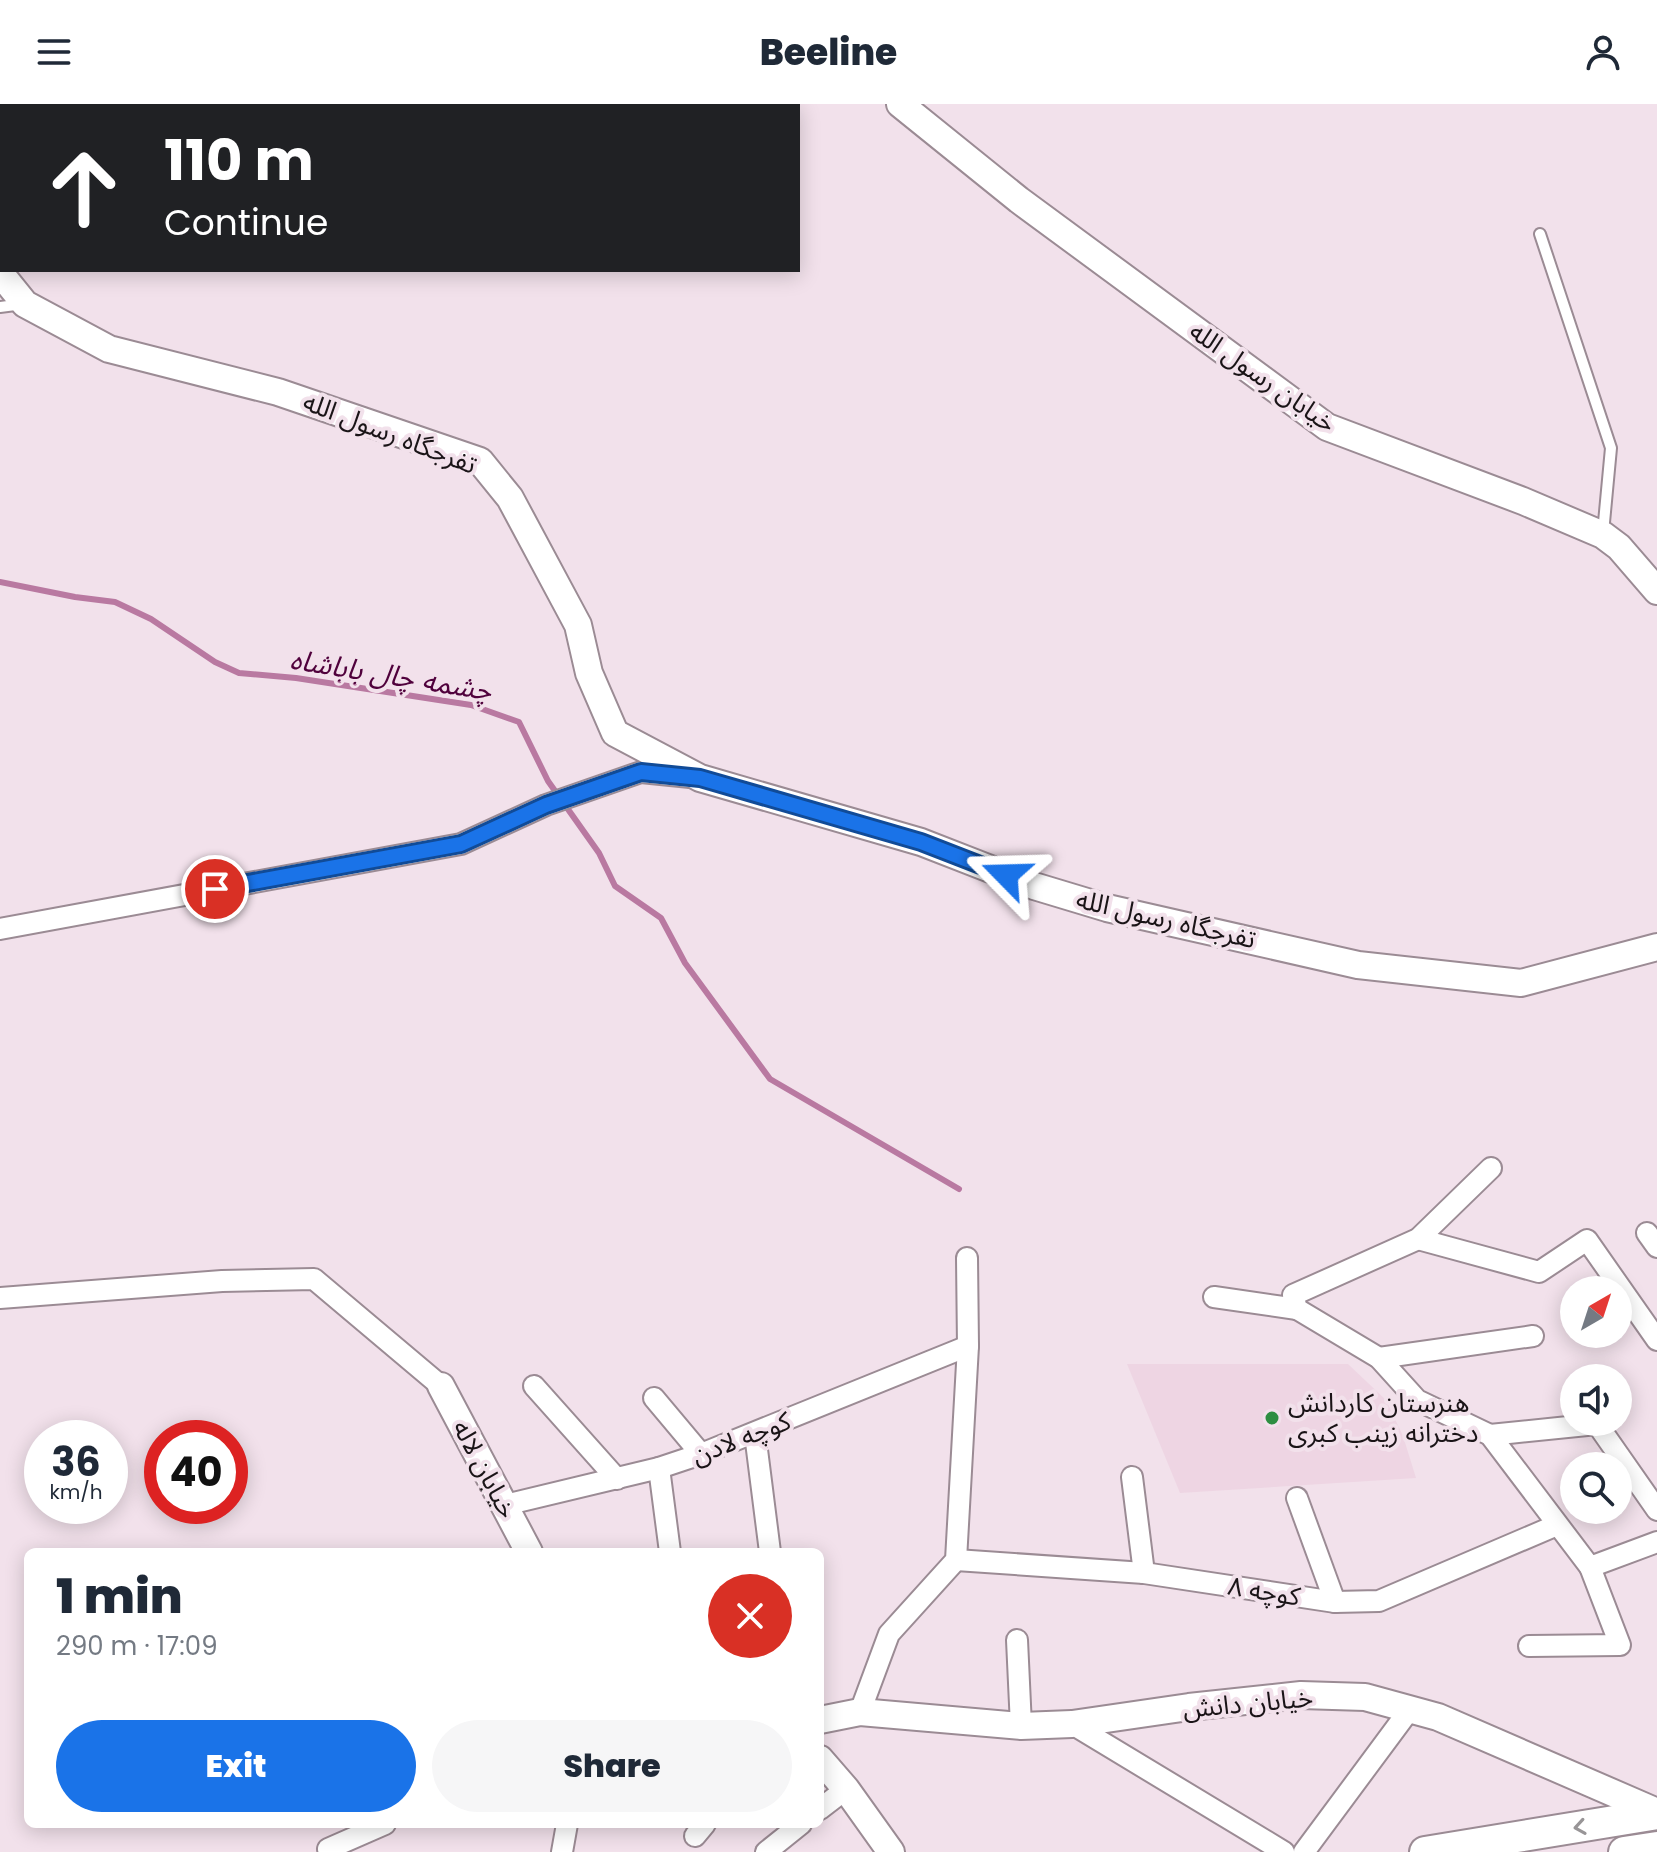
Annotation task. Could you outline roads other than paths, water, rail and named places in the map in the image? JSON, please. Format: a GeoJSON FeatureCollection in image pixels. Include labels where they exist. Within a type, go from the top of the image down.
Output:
{"type":"FeatureCollection","features":[{"type":"Feature","properties":{"kind":"main road"},"geometry":{"type":"LineString","coordinates":[[1425,1852],[1657,1813]]}},
{"type":"Feature","properties":{"kind":"main road"},"geometry":{"type":"LineString","coordinates":[[1624,1852],[1657,1847]]}},
{"type":"Feature","properties":{"kind":"street","name":"خیابان رسول الله"},"geometry":{"type":"LineString","coordinates":[[900,104],[1019,200],[1327,427],[1523,501],[1603,535],[1619,547],[1657,591]]}},
{"type":"Feature","properties":{"kind":"street","name":"تفرجگاه رسول الله"},"geometry":{"type":"LineString","coordinates":[[0,273],[13,306],[109,349],[278,392],[480,461],[510,498],[578,625],[589,673],[615,733],[700,778],[921,842],[1034,886],[1107,908],[1358,965],[1521,983],[1657,947]]}},
{"type":"Feature","properties":{"kind":"street"},"geometry":{"type":"LineString","coordinates":[[0,929],[461,844],[546,805],[641,772],[700,778]]}},
{"type":"Feature","properties":{"kind":"street"},"geometry":{"type":"LineString","coordinates":[[1297,1309],[1293,1295],[1418,1239],[1491,1168]]}},
{"type":"Feature","properties":{"kind":"street"},"geometry":{"type":"LineString","coordinates":[[1418,1239],[1539,1272],[1587,1240],[1657,1340]]}},
{"type":"Feature","properties":{"kind":"street"},"geometry":{"type":"LineString","coordinates":[[860,1712],[889,1634],[956,1560],[968,1346],[967,1258]]}},
{"type":"Feature","properties":{"kind":"street"},"geometry":{"type":"LineString","coordinates":[[0,1298],[222,1281],[314,1279],[441,1386]]}},
{"type":"Feature","properties":{"kind":"street"},"geometry":{"type":"LineString","coordinates":[[1214,1297],[1297,1309],[1379,1358],[1417,1400],[1490,1435],[1590,1567],[1620,1645],[1529,1646]]}},
{"type":"Feature","properties":{"kind":"street"},"geometry":{"type":"LineString","coordinates":[[1379,1358],[1533,1336]]}},
{"type":"Feature","properties":{"kind":"street","name":"کوچه لادن"},"geometry":{"type":"LineString","coordinates":[[505,1505],[617,1479],[701,1454],[968,1346]]}},
{"type":"Feature","properties":{"kind":"street","name":"خیابان لاله"},"geometry":{"type":"LineString","coordinates":[[441,1386],[527,1548]]}},
{"type":"Feature","properties":{"kind":"street"},"geometry":{"type":"LineString","coordinates":[[534,1386],[617,1479]]}},
{"type":"Feature","properties":{"kind":"street"},"geometry":{"type":"LineString","coordinates":[[654,1398],[701,1454]]}},
{"type":"Feature","properties":{"kind":"street"},"geometry":{"type":"LineString","coordinates":[[1490,1435],[1597,1424],[1657,1510]]}},
{"type":"Feature","properties":{"kind":"street"},"geometry":{"type":"LineString","coordinates":[[755,1434],[769,1548]]}},
{"type":"Feature","properties":{"kind":"street"},"geometry":{"type":"LineString","coordinates":[[659,1468],[669,1548]]}},
{"type":"Feature","properties":{"kind":"street"},"geometry":{"type":"LineString","coordinates":[[1132,1477],[1144,1573]]}},
{"type":"Feature","properties":{"kind":"street"},"geometry":{"type":"LineString","coordinates":[[1297,1498],[1335,1602]]}},
{"type":"Feature","properties":{"kind":"street","name":"کوچه ۸"},"geometry":{"type":"LineString","coordinates":[[956,1560],[1144,1573],[1335,1602],[1379,1601],[1557,1525]]}},
{"type":"Feature","properties":{"kind":"street"},"geometry":{"type":"LineString","coordinates":[[1590,1567],[1657,1542]]}},
{"type":"Feature","properties":{"kind":"street"},"geometry":{"type":"LineString","coordinates":[[1017,1640],[1021,1726]]}},
{"type":"Feature","properties":{"kind":"street","name":"خیابان دانش"},"geometry":{"type":"LineString","coordinates":[[824,1719],[860,1712],[1021,1726],[1072,1724],[1301,1695],[1365,1697],[1438,1717],[1657,1813]]}},
{"type":"Feature","properties":{"kind":"street"},"geometry":{"type":"LineString","coordinates":[[1304,1852],[1410,1709]]}},
{"type":"Feature","properties":{"kind":"street"},"geometry":{"type":"LineString","coordinates":[[1072,1724],[1284,1852]]}},
{"type":"Feature","properties":{"kind":"street"},"geometry":{"type":"LineString","coordinates":[[824,1764],[891,1852]]}},
{"type":"Feature","properties":{"kind":"street"},"geometry":{"type":"LineString","coordinates":[[824,1806],[846,1789]]}},
{"type":"Feature","properties":{"kind":"street"},"geometry":{"type":"LineString","coordinates":[[328,1849],[376,1828]]}},
{"type":"Feature","properties":{"kind":"street"},"geometry":{"type":"LineString","coordinates":[[562,1852],[566,1828]]}},
{"type":"Feature","properties":{"kind":"street"},"geometry":{"type":"LineString","coordinates":[[766,1852],[796,1828]]}},
{"type":"Feature","properties":{"kind":"lane"},"geometry":{"type":"LineString","coordinates":[[1540,234],[1611,448],[1603,535]]}},
{"type":"Feature","properties":{"kind":"waterway","name":"چشمه چال باباشاه"},"geometry":{"type":"LineString","coordinates":[[0,582],[115,602],[151,619],[215,662],[239,673],[296,678],[471,705],[519,722],[548,781],[599,853],[615,886],[661,918],[685,963],[770,1079],[959,1189]]}},
{"type":"Feature","properties":{"kind":"place","name":"هنرستان کاردانش دخترانه زینب کبری"},"geometry":{"type":"Point","coordinates":[1272,1418]}}]}
